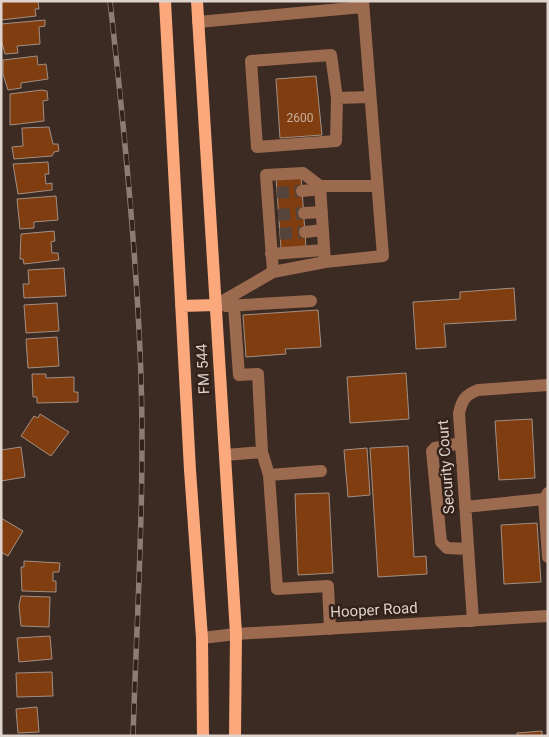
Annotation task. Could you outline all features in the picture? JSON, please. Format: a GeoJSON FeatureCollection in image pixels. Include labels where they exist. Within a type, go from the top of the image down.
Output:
{"type":"FeatureCollection","features":[{"type":"Feature","properties":{"kind":"main road","name":"FM 544"},"geometry":{"type":"LineString","coordinates":[[165,1],[181,306],[202,638],[203,736]]}},
{"type":"Feature","properties":{"kind":"main road","name":"FM 544"},"geometry":{"type":"LineString","coordinates":[[197,1],[236,634],[235,736]]}},
{"type":"Feature","properties":{"kind":"main road"},"geometry":{"type":"LineString","coordinates":[[181,306],[216,305]]}},
{"type":"Feature","properties":{"kind":"street"},"geometry":{"type":"LineString","coordinates":[[198,22],[363,4],[383,256],[271,254]]}},
{"type":"Feature","properties":{"kind":"street"},"geometry":{"type":"LineString","coordinates":[[331,55],[337,98],[336,141],[257,147],[251,61],[331,55]]}},
{"type":"Feature","properties":{"kind":"street"},"geometry":{"type":"LineString","coordinates":[[337,98],[370,96]]}},
{"type":"Feature","properties":{"kind":"street"},"geometry":{"type":"LineString","coordinates":[[273,272],[271,254],[275,234],[274,216],[272,193],[266,175],[303,173],[320,188],[324,256]]}},
{"type":"Feature","properties":{"kind":"street"},"geometry":{"type":"LineString","coordinates":[[302,191],[320,188],[377,186]]}},
{"type":"Feature","properties":{"kind":"street"},"geometry":{"type":"LineString","coordinates":[[304,213],[322,212]]}},
{"type":"Feature","properties":{"kind":"street"},"geometry":{"type":"LineString","coordinates":[[305,232],[323,230]]}},
{"type":"Feature","properties":{"kind":"street"},"geometry":{"type":"LineString","coordinates":[[216,305],[273,272],[324,256]]}},
{"type":"Feature","properties":{"kind":"street"},"geometry":{"type":"LineString","coordinates":[[216,305],[234,306],[311,302]]}},
{"type":"Feature","properties":{"kind":"street"},"geometry":{"type":"LineString","coordinates":[[234,306],[239,375],[258,374],[262,452],[269,475],[277,589],[328,586],[330,629]]}},
{"type":"Feature","properties":{"kind":"street"},"geometry":{"type":"LineString","coordinates":[[219,355],[238,354]]}},
{"type":"Feature","properties":{"kind":"street","name":"Security Court"},"geometry":{"type":"LineString","coordinates":[[473,621],[458,414],[461,401],[468,394],[478,390],[548,385]]}},
{"type":"Feature","properties":{"kind":"street"},"geometry":{"type":"LineString","coordinates":[[461,442],[435,448],[432,451],[441,542],[447,548],[468,550]]}},
{"type":"Feature","properties":{"kind":"street"},"geometry":{"type":"LineString","coordinates":[[225,454],[262,452]]}},
{"type":"Feature","properties":{"kind":"street"},"geometry":{"type":"LineString","coordinates":[[269,475],[321,471]]}},
{"type":"Feature","properties":{"kind":"street"},"geometry":{"type":"LineString","coordinates":[[465,507],[546,496],[548,557]]}},
{"type":"Feature","properties":{"kind":"street","name":"Hooper Road"},"geometry":{"type":"LineString","coordinates":[[202,638],[236,634],[548,616]]}},
{"type":"Feature","properties":{"kind":"building"},"geometry":{"type":"Polygon","coordinates":[[[1,1],[38,1],[39,9],[35,9],[36,16],[1,20],[1,1]]]}},
{"type":"Feature","properties":{"kind":"building"},"geometry":{"type":"Polygon","coordinates":[[[45,20],[45,26],[39,27],[40,44],[17,46],[18,53],[5,54],[1,39],[1,24],[45,20]]]}},
{"type":"Feature","properties":{"kind":"building"},"geometry":{"type":"Polygon","coordinates":[[[37,56],[38,65],[46,64],[48,79],[21,83],[21,88],[8,90],[3,74],[3,60],[37,56]]]}},
{"type":"Feature","properties":{"kind":"building"},"geometry":{"type":"Polygon","coordinates":[[[316,76],[322,135],[280,138],[276,79],[316,76]]]}},
{"type":"Feature","properties":{"kind":"building"},"geometry":{"type":"Polygon","coordinates":[[[47,91],[48,100],[43,101],[44,121],[10,125],[10,94],[47,91]]]}},
{"type":"Feature","properties":{"kind":"building"},"geometry":{"type":"Polygon","coordinates":[[[49,127],[53,144],[58,144],[59,151],[54,152],[52,156],[14,159],[12,147],[23,146],[22,128],[49,127]]]}},
{"type":"Feature","properties":{"kind":"building"},"geometry":{"type":"Polygon","coordinates":[[[48,162],[49,174],[45,174],[46,184],[52,183],[52,190],[18,194],[13,164],[48,162]]]}},
{"type":"Feature","properties":{"kind":"building"},"geometry":{"type":"Polygon","coordinates":[[[301,175],[306,248],[281,249],[276,177],[301,175]]]}},
{"type":"Feature","properties":{"kind":"building"},"geometry":{"type":"Polygon","coordinates":[[[56,196],[58,220],[34,222],[34,228],[20,229],[17,199],[56,196]]]}},
{"type":"Feature","properties":{"kind":"building"},"geometry":{"type":"Polygon","coordinates":[[[54,231],[55,241],[51,242],[52,253],[58,253],[59,260],[24,264],[23,259],[20,259],[21,234],[54,231]]]}},
{"type":"Feature","properties":{"kind":"building"},"geometry":{"type":"Polygon","coordinates":[[[64,268],[66,296],[24,298],[23,284],[29,284],[28,270],[64,268]]]}},
{"type":"Feature","properties":{"kind":"building"},"geometry":{"type":"Polygon","coordinates":[[[514,288],[516,320],[444,324],[446,347],[416,349],[413,302],[460,299],[460,292],[514,288]]]}},
{"type":"Feature","properties":{"kind":"building"},"geometry":{"type":"Polygon","coordinates":[[[57,303],[59,331],[26,333],[24,305],[57,303]]]}},
{"type":"Feature","properties":{"kind":"building"},"geometry":{"type":"Polygon","coordinates":[[[318,310],[321,347],[285,349],[286,354],[246,357],[243,315],[318,310]]]}},
{"type":"Feature","properties":{"kind":"building"},"geometry":{"type":"Polygon","coordinates":[[[57,337],[59,366],[28,368],[26,339],[57,337]]]}},
{"type":"Feature","properties":{"kind":"building"},"geometry":{"type":"Polygon","coordinates":[[[406,373],[409,419],[350,423],[347,377],[406,373]]]}},
{"type":"Feature","properties":{"kind":"building"},"geometry":{"type":"Polygon","coordinates":[[[32,374],[46,374],[46,378],[74,377],[74,392],[78,392],[78,402],[37,403],[37,397],[33,397],[32,374]]]}},
{"type":"Feature","properties":{"kind":"building"},"geometry":{"type":"Polygon","coordinates":[[[40,414],[69,432],[51,456],[21,436],[34,416],[38,418],[40,414]]]}},
{"type":"Feature","properties":{"kind":"building"},"geometry":{"type":"Polygon","coordinates":[[[532,419],[535,478],[499,480],[495,421],[532,419]]]}},
{"type":"Feature","properties":{"kind":"building"},"geometry":{"type":"Polygon","coordinates":[[[408,446],[414,557],[426,556],[427,574],[378,577],[370,448],[408,446]]]}},
{"type":"Feature","properties":{"kind":"building"},"geometry":{"type":"Polygon","coordinates":[[[21,447],[25,477],[1,481],[1,450],[21,447]]]}},
{"type":"Feature","properties":{"kind":"building"},"geometry":{"type":"Polygon","coordinates":[[[367,448],[370,495],[348,497],[344,450],[367,448]]]}},
{"type":"Feature","properties":{"kind":"building"},"geometry":{"type":"Polygon","coordinates":[[[329,493],[333,573],[298,575],[295,494],[329,493]]]}},
{"type":"Feature","properties":{"kind":"building"},"geometry":{"type":"Polygon","coordinates":[[[1,518],[23,531],[8,556],[1,552],[1,518]]]}},
{"type":"Feature","properties":{"kind":"building"},"geometry":{"type":"Polygon","coordinates":[[[537,523],[541,582],[504,584],[501,525],[537,523]]]}},
{"type":"Feature","properties":{"kind":"building"},"geometry":{"type":"Polygon","coordinates":[[[24,561],[60,563],[59,572],[53,572],[53,581],[56,581],[56,592],[22,591],[21,567],[24,567],[24,561]]]}},
{"type":"Feature","properties":{"kind":"building"},"geometry":{"type":"Polygon","coordinates":[[[21,596],[50,597],[49,627],[21,626],[19,606],[21,596]]]}},
{"type":"Feature","properties":{"kind":"building"},"geometry":{"type":"Polygon","coordinates":[[[50,636],[52,659],[19,662],[17,638],[50,636]]]}},
{"type":"Feature","properties":{"kind":"building"},"geometry":{"type":"Polygon","coordinates":[[[52,672],[53,696],[17,697],[16,673],[52,672]]]}},
{"type":"Feature","properties":{"kind":"building"},"geometry":{"type":"Polygon","coordinates":[[[37,707],[39,732],[18,733],[16,709],[37,707]]]}},
{"type":"Feature","properties":{"kind":"building"},"geometry":{"type":"Polygon","coordinates":[[[542,731],[542,736],[517,736],[517,733],[542,731]]]}},
{"type":"Feature","properties":{"kind":"tunnel"},"geometry":{"type":"LineString","coordinates":[[277,193],[302,191]]}},
{"type":"Feature","properties":{"kind":"tunnel"},"geometry":{"type":"LineString","coordinates":[[278,215],[304,213]]}},
{"type":"Feature","properties":{"kind":"tunnel"},"geometry":{"type":"LineString","coordinates":[[280,234],[305,232]]}},
{"type":"Feature","properties":{"kind":"railway"},"geometry":{"type":"LineString","coordinates":[[110,1],[132,219],[142,399],[140,544],[133,736]]}}]}
